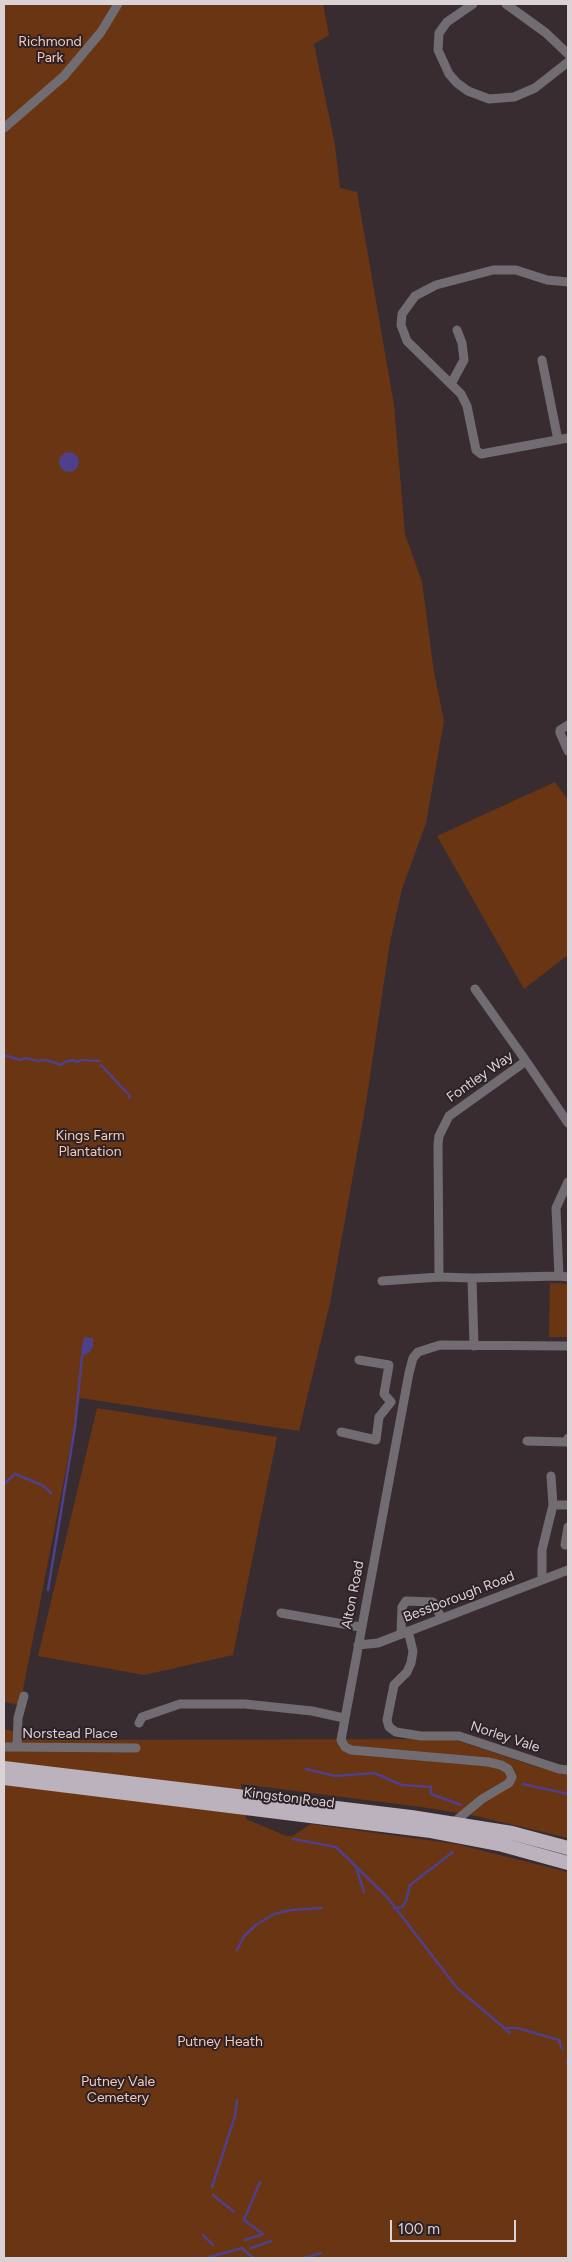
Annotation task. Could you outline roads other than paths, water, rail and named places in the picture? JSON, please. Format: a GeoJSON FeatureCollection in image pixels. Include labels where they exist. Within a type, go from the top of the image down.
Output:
{"type":"FeatureCollection","features":[{"type":"Feature","properties":{"kind":"highway","name":"Kingston Road"},"geometry":{"type":"LineString","coordinates":[[4,1768],[453,1823],[512,1833],[568,1848]]}},
{"type":"Feature","properties":{"kind":"highway","name":"Kingston Road"},"geometry":{"type":"LineString","coordinates":[[4,1778],[431,1831],[499,1844],[568,1863]]}},
{"type":"Feature","properties":{"kind":"street"},"geometry":{"type":"LineString","coordinates":[[4,128],[64,76],[101,32],[118,4]]}},
{"type":"Feature","properties":{"kind":"street"},"geometry":{"type":"LineString","coordinates":[[473,4],[447,22],[439,33],[438,50],[446,69],[456,83],[468,91],[489,99],[514,97],[535,88],[568,62]]}},
{"type":"Feature","properties":{"kind":"street"},"geometry":{"type":"LineString","coordinates":[[506,4],[546,33],[568,54]]}},
{"type":"Feature","properties":{"kind":"street"},"geometry":{"type":"LineString","coordinates":[[568,282],[547,280],[516,270],[493,270],[436,285],[416,296],[402,314],[403,333],[407,341],[461,394],[467,406],[476,450],[481,454],[568,438]]}},
{"type":"Feature","properties":{"kind":"street"},"geometry":{"type":"LineString","coordinates":[[451,384],[464,360],[462,343],[457,330]]}},
{"type":"Feature","properties":{"kind":"street"},"geometry":{"type":"LineString","coordinates":[[542,360],[558,440]]}},
{"type":"Feature","properties":{"kind":"street"},"geometry":{"type":"LineString","coordinates":[[568,726],[560,730],[568,751]]}},
{"type":"Feature","properties":{"kind":"street"},"geometry":{"type":"LineString","coordinates":[[475,989],[526,1061]]}},
{"type":"Feature","properties":{"kind":"street","name":"Fontley Way"},"geometry":{"type":"LineString","coordinates":[[439,1277],[438,1144],[444,1122],[449,1116],[526,1061],[568,1124]]}},
{"type":"Feature","properties":{"kind":"street"},"geometry":{"type":"LineString","coordinates":[[382,1281],[439,1277],[564,1277],[556,1208],[568,1182]]}},
{"type":"Feature","properties":{"kind":"street"},"geometry":{"type":"LineString","coordinates":[[472,1278],[474,1346]]}},
{"type":"Feature","properties":{"kind":"street","name":"Alton Road"},"geometry":{"type":"LineString","coordinates":[[453,1823],[482,1799],[508,1783],[512,1777],[508,1769],[488,1762],[351,1750],[345,1747],[341,1740],[360,1627],[408,1373],[413,1358],[418,1352],[440,1345],[568,1346]]}},
{"type":"Feature","properties":{"kind":"street"},"geometry":{"type":"LineString","coordinates":[[359,1360],[389,1365],[384,1394],[391,1402],[403,1405]]}},
{"type":"Feature","properties":{"kind":"street"},"geometry":{"type":"LineString","coordinates":[[341,1432],[376,1440],[379,1417],[391,1402]]}},
{"type":"Feature","properties":{"kind":"street"},"geometry":{"type":"LineString","coordinates":[[527,1441],[566,1442],[568,1438]]}},
{"type":"Feature","properties":{"kind":"street"},"geometry":{"type":"LineString","coordinates":[[542,1580],[542,1550],[552,1505],[551,1476]]}},
{"type":"Feature","properties":{"kind":"street"},"geometry":{"type":"LineString","coordinates":[[552,1505],[568,1505]]}},
{"type":"Feature","properties":{"kind":"street"},"geometry":{"type":"LineString","coordinates":[[565,1545],[568,1527]]}},
{"type":"Feature","properties":{"kind":"street","name":"Bessborough Road"},"geometry":{"type":"LineString","coordinates":[[358,1645],[378,1643],[441,1617],[568,1570]]}},
{"type":"Feature","properties":{"kind":"street"},"geometry":{"type":"LineString","coordinates":[[405,1632],[402,1607],[406,1601],[433,1602],[441,1617]]}},
{"type":"Feature","properties":{"kind":"street"},"geometry":{"type":"LineString","coordinates":[[281,1613],[360,1627]]}},
{"type":"Feature","properties":{"kind":"street","name":"Norley Vale"},"geometry":{"type":"LineString","coordinates":[[405,1632],[413,1651],[411,1663],[407,1672],[394,1685],[387,1720],[389,1728],[396,1732],[420,1736],[459,1736],[559,1769],[568,1770]]}},
{"type":"Feature","properties":{"kind":"street"},"geometry":{"type":"LineString","coordinates":[[17,1747],[18,1718],[24,1696]]}},
{"type":"Feature","properties":{"kind":"street"},"geometry":{"type":"LineString","coordinates":[[139,1723],[142,1717],[180,1704],[263,1706],[312,1711],[344,1718]]}},
{"type":"Feature","properties":{"kind":"street","name":"Norstead Place"},"geometry":{"type":"LineString","coordinates":[[4,1747],[136,1748]]}},
{"type":"Feature","properties":{"kind":"waterway"},"geometry":{"type":"LineString","coordinates":[[4,1055],[20,1060],[26,1058],[38,1061],[46,1060],[61,1065],[73,1060],[76,1062],[82,1060],[99,1061]]}},
{"type":"Feature","properties":{"kind":"waterway"},"geometry":{"type":"LineString","coordinates":[[101,1065],[129,1095],[129,1098]]}},
{"type":"Feature","properties":{"kind":"waterway"},"geometry":{"type":"LineString","coordinates":[[48,1590],[75,1427],[82,1356]]}},
{"type":"Feature","properties":{"kind":"waterway"},"geometry":{"type":"LineString","coordinates":[[4,1484],[15,1474],[42,1485],[51,1493]]}},
{"type":"Feature","properties":{"kind":"waterway"},"geometry":{"type":"LineString","coordinates":[[306,1769],[335,1776],[374,1773],[402,1785],[431,1787],[431,1794],[461,1805]]}},
{"type":"Feature","properties":{"kind":"waterway"},"geometry":{"type":"LineString","coordinates":[[523,1784],[568,1794]]}},
{"type":"Feature","properties":{"kind":"waterway"},"geometry":{"type":"LineString","coordinates":[[293,1839],[336,1847],[387,1897],[457,1988],[510,2033]]}},
{"type":"Feature","properties":{"kind":"waterway"},"geometry":{"type":"LineString","coordinates":[[394,1908],[402,1907],[406,1901],[410,1885],[453,1852]]}},
{"type":"Feature","properties":{"kind":"waterway"},"geometry":{"type":"LineString","coordinates":[[356,1867],[364,1892]]}},
{"type":"Feature","properties":{"kind":"waterway"},"geometry":{"type":"LineString","coordinates":[[237,1950],[244,1936],[256,1925],[274,1914],[291,1910],[322,1908]]}},
{"type":"Feature","properties":{"kind":"waterway"},"geometry":{"type":"LineString","coordinates":[[506,2028],[517,2028],[559,2040],[562,2049]]}},
{"type":"Feature","properties":{"kind":"waterway"},"geometry":{"type":"LineString","coordinates":[[212,2187],[235,2116],[237,2100]]}},
{"type":"Feature","properties":{"kind":"waterway"},"geometry":{"type":"LineString","coordinates":[[245,2240],[263,2234],[244,2220],[260,2182]]}},
{"type":"Feature","properties":{"kind":"waterway"},"geometry":{"type":"LineString","coordinates":[[213,2195],[234,2212]]}},
{"type":"Feature","properties":{"kind":"waterway"},"geometry":{"type":"LineString","coordinates":[[203,2235],[213,2245]]}},
{"type":"Feature","properties":{"kind":"waterway"},"geometry":{"type":"LineString","coordinates":[[251,2248],[271,2241]]}},
{"type":"Feature","properties":{"kind":"waterway"},"geometry":{"type":"LineString","coordinates":[[206,2258],[242,2248],[253,2258]]}},
{"type":"Feature","properties":{"kind":"waterway"},"geometry":{"type":"LineString","coordinates":[[304,2258],[321,2253]]}},
{"type":"Feature","properties":{"kind":"park label","name":"Richmond Park"},"geometry":{"type":"Point","coordinates":[50,50]}},
{"type":"Feature","properties":{"kind":"park label","name":"Kings Farm Plantation"},"geometry":{"type":"Point","coordinates":[90,1144]}},
{"type":"Feature","properties":{"kind":"park label","name":"Putney Heath"},"geometry":{"type":"Point","coordinates":[220,2042]}},
{"type":"Feature","properties":{"kind":"park label","name":"Putney Vale Cemetery"},"geometry":{"type":"Point","coordinates":[118,2090]}}]}
